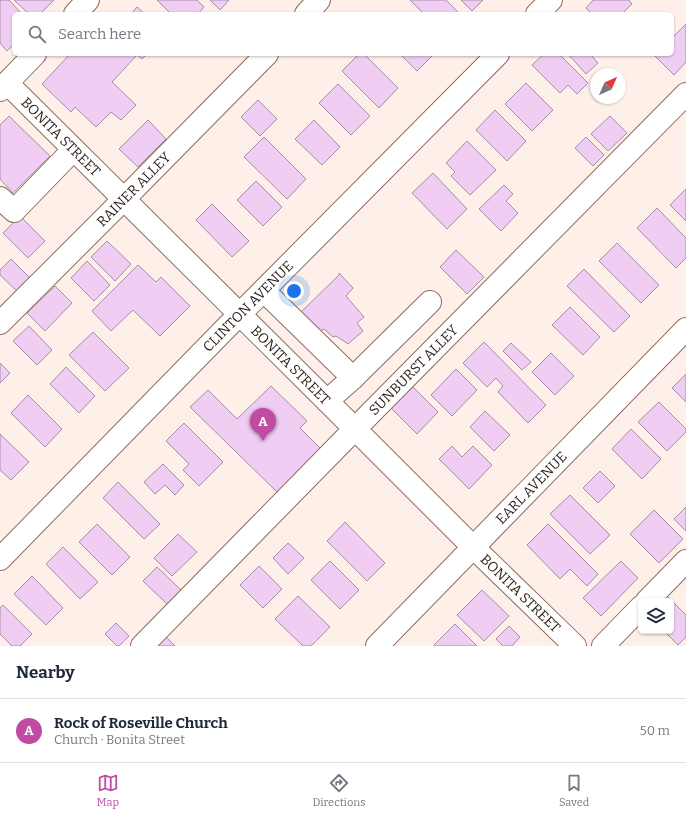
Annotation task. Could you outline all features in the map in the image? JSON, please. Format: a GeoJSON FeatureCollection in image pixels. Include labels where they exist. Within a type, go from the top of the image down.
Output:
{"type":"FeatureCollection","features":[{"type":"Feature","properties":{"kind":"street"},"geometry":{"type":"LineString","coordinates":[[77,12],[88,0]]}},
{"type":"Feature","properties":{"kind":"street"},"geometry":{"type":"LineString","coordinates":[[308,12],[320,0]]}},
{"type":"Feature","properties":{"kind":"street"},"geometry":{"type":"LineString","coordinates":[[539,12],[551,0]]}},
{"type":"Feature","properties":{"kind":"street"},"geometry":{"type":"LineString","coordinates":[[3,87],[33,56]]}},
{"type":"Feature","properties":{"kind":"street","name":"RAINER ALLEY"},"geometry":{"type":"LineString","coordinates":[[0,323],[124,200],[265,56]]}},
{"type":"Feature","properties":{"kind":"street","name":"CLINTON AVENUE"},"geometry":{"type":"LineString","coordinates":[[0,559],[496,56]]}},
{"type":"Feature","properties":{"kind":"street","name":"BONITA STREET"},"geometry":{"type":"LineString","coordinates":[[3,87],[73,150],[356,429],[473,547],[575,646]]}},
{"type":"Feature","properties":{"kind":"street","name":"SUNBURST ALLEY"},"geometry":{"type":"LineString","coordinates":[[142,646],[686,94]]}},
{"type":"Feature","properties":{"kind":"street"},"geometry":{"type":"LineString","coordinates":[[0,198],[14,211],[73,150]]}},
{"type":"Feature","properties":{"kind":"street"},"geometry":{"type":"LineString","coordinates":[[264,291],[353,378]]}},
{"type":"Feature","properties":{"kind":"street"},"geometry":{"type":"LineString","coordinates":[[327,401],[353,378],[430,302]]}},
{"type":"Feature","properties":{"kind":"street","name":"EARL AVENUE"},"geometry":{"type":"LineString","coordinates":[[377,646],[686,329]]}},
{"type":"Feature","properties":{"kind":"street"},"geometry":{"type":"LineString","coordinates":[[650,598],[686,561]]}},
{"type":"Feature","properties":{"kind":"street"},"geometry":{"type":"LineString","coordinates":[[603,646],[638,610]]}},
{"type":"Feature","properties":{"kind":"building"},"geometry":{"type":"Polygon","coordinates":[[[0,0],[9,0],[20,12],[12,12],[12,46],[7,51],[0,43],[0,0]]]}},
{"type":"Feature","properties":{"kind":"building"},"geometry":{"type":"Polygon","coordinates":[[[14,0],[54,0],[42,12],[27,12],[14,0]]]}},
{"type":"Feature","properties":{"kind":"building"},"geometry":{"type":"Polygon","coordinates":[[[157,0],[197,0],[204,7],[200,12],[169,12],[157,0]]]}},
{"type":"Feature","properties":{"kind":"building"},"geometry":{"type":"Polygon","coordinates":[[[210,0],[229,0],[220,10],[210,0]]]}},
{"type":"Feature","properties":{"kind":"building"},"geometry":{"type":"Polygon","coordinates":[[[410,0],[446,0],[458,12],[422,12],[410,0]]]}},
{"type":"Feature","properties":{"kind":"building"},"geometry":{"type":"Polygon","coordinates":[[[461,0],[483,0],[472,11],[461,0]]]}},
{"type":"Feature","properties":{"kind":"building"},"geometry":{"type":"Polygon","coordinates":[[[593,0],[629,0],[632,4],[624,12],[590,12],[586,8],[593,0]]]}},
{"type":"Feature","properties":{"kind":"building"},"geometry":{"type":"Polygon","coordinates":[[[137,7],[143,12],[133,12],[137,7]]]}},
{"type":"Feature","properties":{"kind":"building"},"geometry":{"type":"Polygon","coordinates":[[[686,24],[686,62],[674,75],[655,56],[674,56],[674,36],[686,24]]]}},
{"type":"Feature","properties":{"kind":"building"},"geometry":{"type":"Polygon","coordinates":[[[68,56],[136,56],[112,82],[136,105],[121,120],[111,112],[96,127],[75,107],[71,112],[42,84],[68,56]]]}},
{"type":"Feature","properties":{"kind":"building"},"geometry":{"type":"Polygon","coordinates":[[[138,56],[145,56],[142,59],[138,56]]]}},
{"type":"Feature","properties":{"kind":"building"},"geometry":{"type":"Polygon","coordinates":[[[357,56],[366,56],[398,88],[379,108],[342,71],[357,56]]]}},
{"type":"Feature","properties":{"kind":"building"},"geometry":{"type":"Polygon","coordinates":[[[402,56],[432,56],[417,71],[402,56]]]}},
{"type":"Feature","properties":{"kind":"building"},"geometry":{"type":"Polygon","coordinates":[[[542,56],[561,56],[588,83],[577,94],[568,85],[560,93],[532,65],[542,56]]]}},
{"type":"Feature","properties":{"kind":"building"},"geometry":{"type":"Polygon","coordinates":[[[570,56],[592,56],[598,63],[593,68],[590,68],[590,70],[586,74],[570,56]]]}},
{"type":"Feature","properties":{"kind":"building"},"geometry":{"type":"Polygon","coordinates":[[[526,83],[553,110],[532,131],[505,104],[526,83]]]}},
{"type":"Feature","properties":{"kind":"building"},"geometry":{"type":"Polygon","coordinates":[[[338,84],[370,116],[351,135],[319,103],[338,84]]]}},
{"type":"Feature","properties":{"kind":"building"},"geometry":{"type":"Polygon","coordinates":[[[258,100],[277,119],[260,136],[241,117],[258,100]]]}},
{"type":"Feature","properties":{"kind":"building"},"geometry":{"type":"Polygon","coordinates":[[[495,110],[526,141],[507,161],[476,130],[495,110]]]}},
{"type":"Feature","properties":{"kind":"building"},"geometry":{"type":"Polygon","coordinates":[[[9,116],[50,156],[13,193],[0,179],[0,125],[9,116]]]}},
{"type":"Feature","properties":{"kind":"building"},"geometry":{"type":"Polygon","coordinates":[[[610,116],[627,133],[608,151],[591,134],[610,116]]]}},
{"type":"Feature","properties":{"kind":"building"},"geometry":{"type":"Polygon","coordinates":[[[148,120],[166,139],[138,167],[119,149],[148,120]]]}},
{"type":"Feature","properties":{"kind":"building"},"geometry":{"type":"Polygon","coordinates":[[[314,120],[340,147],[322,165],[295,139],[314,120]]]}},
{"type":"Feature","properties":{"kind":"building"},"geometry":{"type":"Polygon","coordinates":[[[264,137],[306,179],[287,199],[244,157],[264,137]]]}},
{"type":"Feature","properties":{"kind":"building"},"geometry":{"type":"Polygon","coordinates":[[[586,137],[604,155],[593,166],[575,148],[586,137]]]}},
{"type":"Feature","properties":{"kind":"building"},"geometry":{"type":"Polygon","coordinates":[[[467,141],[496,170],[470,195],[451,176],[455,172],[446,163],[467,141]]]}},
{"type":"Feature","properties":{"kind":"building"},"geometry":{"type":"Polygon","coordinates":[[[433,173],[467,209],[447,229],[412,193],[433,173]]]}},
{"type":"Feature","properties":{"kind":"building"},"geometry":{"type":"Polygon","coordinates":[[[256,181],[282,207],[263,226],[237,200],[256,181]]]}},
{"type":"Feature","properties":{"kind":"building"},"geometry":{"type":"Polygon","coordinates":[[[504,185],[513,194],[506,201],[518,213],[501,231],[479,209],[504,185]]]}},
{"type":"Feature","properties":{"kind":"building"},"geometry":{"type":"Polygon","coordinates":[[[686,189],[686,221],[670,205],[686,189]]]}},
{"type":"Feature","properties":{"kind":"building"},"geometry":{"type":"Polygon","coordinates":[[[212,204],[249,241],[232,257],[196,220],[212,204]]]}},
{"type":"Feature","properties":{"kind":"building"},"geometry":{"type":"Polygon","coordinates":[[[657,208],[686,238],[686,258],[676,268],[637,228],[657,208]]]}},
{"type":"Feature","properties":{"kind":"building"},"geometry":{"type":"Polygon","coordinates":[[[20,216],[45,241],[28,258],[3,233],[20,216]]]}},
{"type":"Feature","properties":{"kind":"building"},"geometry":{"type":"Polygon","coordinates":[[[107,241],[131,264],[115,281],[91,257],[107,241]]]}},
{"type":"Feature","properties":{"kind":"building"},"geometry":{"type":"Polygon","coordinates":[[[617,243],[659,285],[641,303],[599,261],[617,243]]]}},
{"type":"Feature","properties":{"kind":"building"},"geometry":{"type":"Polygon","coordinates":[[[456,250],[484,277],[467,294],[440,267],[456,250]]]}},
{"type":"Feature","properties":{"kind":"building"},"geometry":{"type":"Polygon","coordinates":[[[11,259],[31,279],[18,292],[0,275],[0,270],[11,259]]]}},
{"type":"Feature","properties":{"kind":"building"},"geometry":{"type":"Polygon","coordinates":[[[87,261],[110,285],[94,301],[71,278],[87,261]]]}},
{"type":"Feature","properties":{"kind":"building"},"geometry":{"type":"Polygon","coordinates":[[[138,265],[156,282],[161,277],[190,306],[160,336],[133,310],[111,331],[92,311],[138,265]]]}},
{"type":"Feature","properties":{"kind":"building"},"geometry":{"type":"Polygon","coordinates":[[[584,269],[630,316],[614,332],[567,286],[584,269]]]}},
{"type":"Feature","properties":{"kind":"building"},"geometry":{"type":"Polygon","coordinates":[[[339,273],[353,288],[346,296],[364,317],[357,323],[363,331],[348,344],[336,336],[333,337],[324,329],[320,331],[301,312],[339,275],[339,273]]]}},
{"type":"Feature","properties":{"kind":"building"},"geometry":{"type":"Polygon","coordinates":[[[55,286],[72,303],[45,331],[27,313],[55,286]]]}},
{"type":"Feature","properties":{"kind":"building"},"geometry":{"type":"Polygon","coordinates":[[[570,307],[600,337],[583,355],[552,325],[570,307]]]}},
{"type":"Feature","properties":{"kind":"building"},"geometry":{"type":"Polygon","coordinates":[[[29,326],[52,350],[37,365],[13,341],[29,326]]]}},
{"type":"Feature","properties":{"kind":"building"},"geometry":{"type":"Polygon","coordinates":[[[93,332],[129,368],[105,391],[69,355],[93,332]]]}},
{"type":"Feature","properties":{"kind":"building"},"geometry":{"type":"Polygon","coordinates":[[[484,342],[546,405],[528,423],[498,392],[503,386],[496,378],[487,387],[463,363],[484,342]]]}},
{"type":"Feature","properties":{"kind":"building"},"geometry":{"type":"Polygon","coordinates":[[[511,343],[531,362],[522,370],[503,351],[511,343]]]}},
{"type":"Feature","properties":{"kind":"building"},"geometry":{"type":"Polygon","coordinates":[[[551,353],[574,376],[555,395],[532,372],[551,353]]]}},
{"type":"Feature","properties":{"kind":"building"},"geometry":{"type":"Polygon","coordinates":[[[0,363],[10,373],[0,383],[0,363]]]}},
{"type":"Feature","properties":{"kind":"building"},"geometry":{"type":"Polygon","coordinates":[[[66,367],[95,396],[79,413],[50,384],[66,367]]]}},
{"type":"Feature","properties":{"kind":"building"},"geometry":{"type":"Polygon","coordinates":[[[456,369],[477,390],[452,416],[431,395],[456,369]]]}},
{"type":"Feature","properties":{"kind":"building"},"geometry":{"type":"Polygon","coordinates":[[[686,374],[686,402],[672,388],[686,374]]]}},
{"type":"Feature","properties":{"kind":"building"},"geometry":{"type":"Polygon","coordinates":[[[411,385],[438,412],[417,434],[390,407],[411,385]]]}},
{"type":"Feature","properties":{"kind":"building"},"geometry":{"type":"Polygon","coordinates":[[[271,386],[307,421],[300,428],[321,449],[277,492],[190,407],[208,390],[237,419],[271,386]]]}},
{"type":"Feature","properties":{"kind":"building"},"geometry":{"type":"Polygon","coordinates":[[[28,395],[62,429],[45,447],[11,413],[28,395]]]}},
{"type":"Feature","properties":{"kind":"building"},"geometry":{"type":"Polygon","coordinates":[[[659,402],[686,429],[686,432],[667,451],[638,422],[659,402]]]}},
{"type":"Feature","properties":{"kind":"building"},"geometry":{"type":"Polygon","coordinates":[[[485,411],[510,435],[494,451],[470,427],[485,411]]]}},
{"type":"Feature","properties":{"kind":"building"},"geometry":{"type":"Polygon","coordinates":[[[184,423],[223,462],[199,486],[183,470],[189,464],[166,441],[184,423]]]}},
{"type":"Feature","properties":{"kind":"building"},"geometry":{"type":"Polygon","coordinates":[[[631,429],[661,459],[642,479],[612,449],[631,429]]]}},
{"type":"Feature","properties":{"kind":"building"},"geometry":{"type":"Polygon","coordinates":[[[0,434],[29,462],[11,480],[0,470],[0,434]]]}},
{"type":"Feature","properties":{"kind":"building"},"geometry":{"type":"Polygon","coordinates":[[[452,446],[462,457],[473,446],[492,465],[469,489],[439,459],[452,446]]]}},
{"type":"Feature","properties":{"kind":"building"},"geometry":{"type":"Polygon","coordinates":[[[163,464],[184,485],[175,495],[165,485],[155,494],[144,482],[163,464]]]}},
{"type":"Feature","properties":{"kind":"building"},"geometry":{"type":"Polygon","coordinates":[[[600,471],[615,486],[598,503],[583,488],[600,471]]]}},
{"type":"Feature","properties":{"kind":"building"},"geometry":{"type":"Polygon","coordinates":[[[118,482],[160,524],[144,539],[103,498],[118,482]]]}},
{"type":"Feature","properties":{"kind":"building"},"geometry":{"type":"Polygon","coordinates":[[[570,495],[610,535],[590,554],[550,514],[570,495]]]}},
{"type":"Feature","properties":{"kind":"building"},"geometry":{"type":"Polygon","coordinates":[[[686,507],[686,531],[674,519],[686,507]]]}},
{"type":"Feature","properties":{"kind":"building"},"geometry":{"type":"Polygon","coordinates":[[[654,510],[683,539],[659,563],[630,534],[654,510]]]}},
{"type":"Feature","properties":{"kind":"building"},"geometry":{"type":"Polygon","coordinates":[[[345,522],[385,563],[367,581],[327,541],[345,522]]]}},
{"type":"Feature","properties":{"kind":"building"},"geometry":{"type":"Polygon","coordinates":[[[97,524],[130,557],[112,575],[79,542],[97,524]]]}},
{"type":"Feature","properties":{"kind":"building"},"geometry":{"type":"Polygon","coordinates":[[[548,524],[598,574],[587,586],[570,569],[560,579],[527,545],[548,524]]]}},
{"type":"Feature","properties":{"kind":"building"},"geometry":{"type":"Polygon","coordinates":[[[178,534],[197,552],[172,576],[154,558],[178,534]]]}},
{"type":"Feature","properties":{"kind":"building"},"geometry":{"type":"Polygon","coordinates":[[[288,543],[304,558],[288,574],[273,558],[288,543]]]}},
{"type":"Feature","properties":{"kind":"building"},"geometry":{"type":"Polygon","coordinates":[[[63,547],[98,582],[80,599],[46,564],[63,547]]]}},
{"type":"Feature","properties":{"kind":"building"},"geometry":{"type":"Polygon","coordinates":[[[330,561],[359,590],[340,609],[311,580],[330,561]]]}},
{"type":"Feature","properties":{"kind":"building"},"geometry":{"type":"Polygon","coordinates":[[[621,561],[638,578],[601,616],[583,598],[621,561]]]}},
{"type":"Feature","properties":{"kind":"building"},"geometry":{"type":"Polygon","coordinates":[[[259,566],[282,589],[263,608],[240,585],[259,566]]]}},
{"type":"Feature","properties":{"kind":"building"},"geometry":{"type":"Polygon","coordinates":[[[157,567],[182,591],[168,605],[143,581],[157,567]]]}},
{"type":"Feature","properties":{"kind":"building"},"geometry":{"type":"Polygon","coordinates":[[[32,576],[63,608],[46,625],[14,594],[32,576]]]}},
{"type":"Feature","properties":{"kind":"building"},"geometry":{"type":"Polygon","coordinates":[[[482,590],[509,616],[484,641],[457,615],[482,590]]]}},
{"type":"Feature","properties":{"kind":"building"},"geometry":{"type":"Polygon","coordinates":[[[665,594],[669,598],[661,598],[665,594]]]}},
{"type":"Feature","properties":{"kind":"building"},"geometry":{"type":"Polygon","coordinates":[[[298,596],[330,627],[311,646],[303,646],[275,619],[298,596]]]}},
{"type":"Feature","properties":{"kind":"building"},"geometry":{"type":"Polygon","coordinates":[[[674,603],[686,615],[686,637],[678,645],[667,634],[674,634],[674,603]]]}},
{"type":"Feature","properties":{"kind":"building"},"geometry":{"type":"Polygon","coordinates":[[[3,605],[32,634],[20,646],[12,646],[0,634],[0,608],[3,605]]]}},
{"type":"Feature","properties":{"kind":"building"},"geometry":{"type":"Polygon","coordinates":[[[116,623],[129,636],[119,646],[117,646],[105,634],[116,623]]]}},
{"type":"Feature","properties":{"kind":"building"},"geometry":{"type":"Polygon","coordinates":[[[455,624],[477,646],[435,646],[434,645],[455,624]]]}},
{"type":"Feature","properties":{"kind":"building"},"geometry":{"type":"Polygon","coordinates":[[[509,626],[520,637],[512,646],[503,646],[496,639],[509,626]]]}},
{"type":"Feature","properties":{"kind":"building"},"geometry":{"type":"Polygon","coordinates":[[[165,636],[175,646],[155,646],[165,636]]]}},
{"type":"Feature","properties":{"kind":"place","name":"Rock of Roseville Church"},"geometry":{"type":"Point","coordinates":[263,441]}}]}
